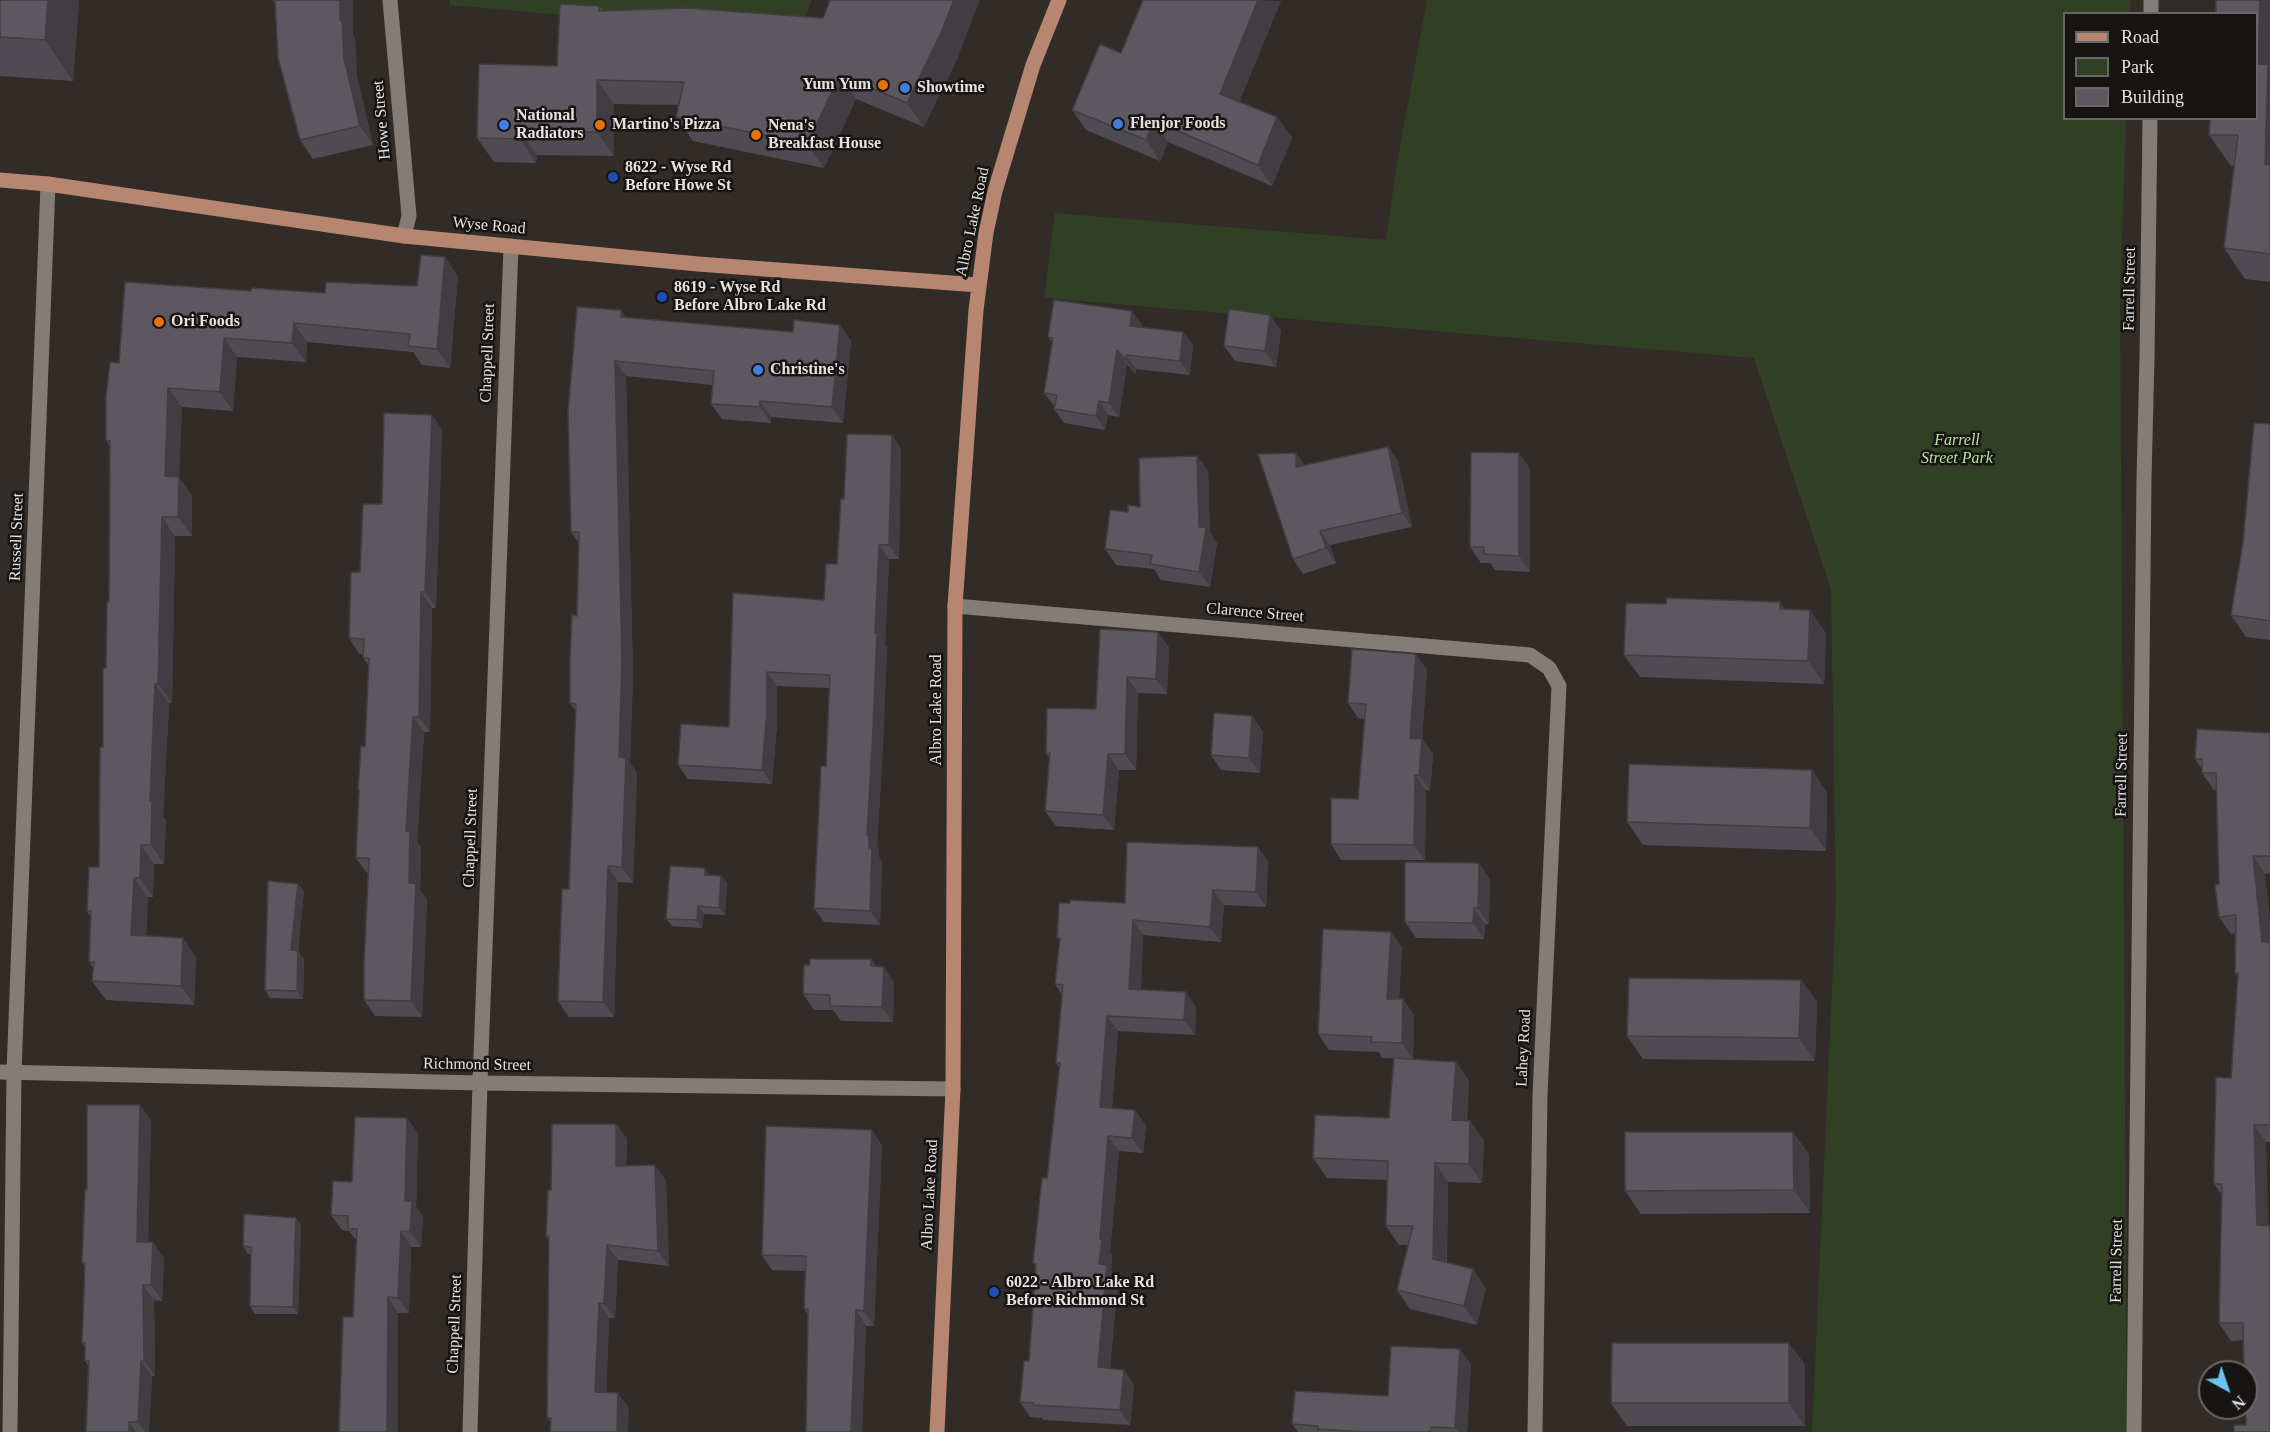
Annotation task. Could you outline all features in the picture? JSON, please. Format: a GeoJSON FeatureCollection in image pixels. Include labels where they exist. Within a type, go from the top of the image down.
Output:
{"type":"FeatureCollection","features":[{"type":"Feature","properties":{"kind":"main road","name":"Albro Lake Road"},"geometry":{"type":"LineString","coordinates":[[937,1432],[953,1089],[955,606],[978,285],[995,191],[1033,65],[1059,0]]}},
{"type":"Feature","properties":{"kind":"main road","name":"Wyse Road"},"geometry":{"type":"LineString","coordinates":[[0,180],[48,184],[404,236],[698,264],[978,285]]}},
{"type":"Feature","properties":{"kind":"street","name":"Howe Street"},"geometry":{"type":"LineString","coordinates":[[390,0],[409,216],[404,236]]}},
{"type":"Feature","properties":{"kind":"street","name":"Farrell Street"},"geometry":{"type":"LineString","coordinates":[[2134,1432],[2150,120]]}},
{"type":"Feature","properties":{"kind":"street","name":"Russell Street"},"geometry":{"type":"LineString","coordinates":[[10,1432],[7,1072],[48,184]]}},
{"type":"Feature","properties":{"kind":"street","name":"Chappell Street"},"geometry":{"type":"LineString","coordinates":[[470,1432],[480,1083],[511,246]]}},
{"type":"Feature","properties":{"kind":"street","name":"Clarence Street"},"geometry":{"type":"LineString","coordinates":[[955,606],[1530,655],[1549,668]]}},
{"type":"Feature","properties":{"kind":"street","name":"Lahey Road"},"geometry":{"type":"LineString","coordinates":[[1535,1432],[1540,1095],[1559,686],[1549,668]]}},
{"type":"Feature","properties":{"kind":"street","name":"Richmond Street"},"geometry":{"type":"LineString","coordinates":[[7,1072],[480,1083],[953,1089]]}},
{"type":"Feature","properties":{"kind":"green space"},"geometry":{"type":"Polygon","coordinates":[[[449,0],[812,0],[798,36],[450,5],[449,0]]]}},
{"type":"Feature","properties":{"kind":"green space","name":"Farrell Street Park"},"geometry":{"type":"Polygon","coordinates":[[[1427,0],[2131,0],[2130,12],[2063,12],[2063,120],[2126,120],[2120,296],[2127,1432],[1812,1432],[1836,899],[1831,589],[1754,358],[1044,298],[1055,213],[1386,240],[1397,163],[1427,0]]]}},
{"type":"Feature","properties":{"kind":"building"},"geometry":{"type":"Polygon","coordinates":[[[0,0],[48,0],[45,40],[0,37],[0,0]]]}},
{"type":"Feature","properties":{"kind":"building"},"geometry":{"type":"Polygon","coordinates":[[[273,0],[340,0],[344,58],[360,126],[300,140],[278,58],[275,1],[273,0]]]}},
{"type":"Feature","properties":{"kind":"building"},"geometry":{"type":"Polygon","coordinates":[[[830,0],[954,0],[941,33],[907,103],[840,75],[807,144],[676,117],[684,82],[597,80],[597,132],[520,131],[520,139],[477,138],[479,64],[557,66],[560,4],[599,6],[599,11],[686,8],[823,18],[830,0]]]}},
{"type":"Feature","properties":{"kind":"building"},"geometry":{"type":"Polygon","coordinates":[[[1143,0],[1258,0],[1220,94],[1277,117],[1258,165],[1154,121],[1146,140],[1072,110],[1100,44],[1121,53],[1143,0]]]}},
{"type":"Feature","properties":{"kind":"building"},"geometry":{"type":"Polygon","coordinates":[[[2216,0],[2260,0],[2258,64],[2258,12],[2216,12],[2216,0]]]}},
{"type":"Feature","properties":{"kind":"building"},"geometry":{"type":"Polygon","coordinates":[[[2258,64],[2268,64],[2265,164],[2270,165],[2270,254],[2224,248],[2238,135],[2209,135],[2210,120],[2258,120],[2258,64]]]}},
{"type":"Feature","properties":{"kind":"building"},"geometry":{"type":"Polygon","coordinates":[[[421,255],[445,257],[437,349],[408,346],[410,334],[294,323],[292,343],[224,338],[220,392],[168,388],[165,476],[179,477],[178,517],[162,517],[158,684],[155,684],[150,801],[152,801],[151,845],[141,845],[140,878],[134,878],[131,935],[183,938],[181,986],[92,981],[94,962],[89,962],[91,911],[87,911],[89,867],[99,867],[100,747],[103,747],[103,668],[106,668],[107,602],[109,602],[110,441],[106,440],[106,397],[110,362],[119,363],[125,282],[251,291],[252,288],[325,293],[326,282],[417,286],[421,255]]]}},
{"type":"Feature","properties":{"kind":"building"},"geometry":{"type":"Polygon","coordinates":[[[1054,300],[1132,311],[1130,326],[1183,332],[1180,361],[1126,355],[1126,360],[1117,350],[1109,403],[1099,401],[1096,416],[1054,409],[1057,395],[1044,393],[1053,338],[1048,337],[1054,300]]]}},
{"type":"Feature","properties":{"kind":"building"},"geometry":{"type":"Polygon","coordinates":[[[577,307],[621,310],[621,317],[793,332],[794,320],[840,325],[832,407],[760,401],[760,407],[711,404],[714,371],[615,361],[622,660],[619,757],[626,758],[622,867],[608,866],[603,1002],[558,1001],[562,889],[569,889],[576,704],[570,703],[570,657],[572,615],[577,616],[579,532],[571,532],[568,412],[577,307]]]}},
{"type":"Feature","properties":{"kind":"building"},"geometry":{"type":"Polygon","coordinates":[[[1229,309],[1270,315],[1265,351],[1224,346],[1229,309]]]}},
{"type":"Feature","properties":{"kind":"building"},"geometry":{"type":"Polygon","coordinates":[[[384,413],[432,415],[425,592],[421,592],[419,717],[413,717],[406,831],[410,831],[409,883],[416,884],[411,1001],[364,1000],[369,858],[356,858],[358,790],[361,746],[365,747],[369,658],[363,658],[364,639],[349,638],[351,572],[360,572],[363,504],[382,504],[384,413]]]}},
{"type":"Feature","properties":{"kind":"building"},"geometry":{"type":"Polygon","coordinates":[[[2254,423],[2270,424],[2270,621],[2231,615],[2243,542],[2254,423]]]}},
{"type":"Feature","properties":{"kind":"building"},"geometry":{"type":"Polygon","coordinates":[[[847,434],[892,435],[889,545],[879,545],[867,835],[869,835],[869,848],[872,848],[870,911],[814,908],[821,766],[826,766],[830,675],[767,672],[767,711],[762,770],[678,765],[681,724],[729,727],[733,593],[824,600],[826,564],[837,564],[841,499],[844,499],[847,434]]]}},
{"type":"Feature","properties":{"kind":"building"},"geometry":{"type":"Polygon","coordinates":[[[1388,447],[1402,513],[1320,531],[1326,548],[1293,559],[1258,454],[1296,453],[1296,467],[1388,447]]]}},
{"type":"Feature","properties":{"kind":"building"},"geometry":{"type":"Polygon","coordinates":[[[1471,452],[1519,453],[1519,556],[1484,554],[1484,547],[1470,547],[1471,452]]]}},
{"type":"Feature","properties":{"kind":"building"},"geometry":{"type":"Polygon","coordinates":[[[1197,456],[1199,527],[1206,527],[1199,572],[1150,564],[1152,555],[1105,549],[1110,510],[1128,512],[1128,505],[1140,507],[1139,458],[1197,456]]]}},
{"type":"Feature","properties":{"kind":"building"},"geometry":{"type":"Polygon","coordinates":[[[1667,598],[1780,602],[1780,609],[1810,610],[1808,661],[1624,655],[1626,603],[1666,604],[1667,598]]]}},
{"type":"Feature","properties":{"kind":"building"},"geometry":{"type":"Polygon","coordinates":[[[1100,629],[1158,632],[1156,679],[1127,677],[1125,754],[1108,754],[1103,815],[1045,811],[1050,753],[1046,753],[1047,708],[1096,709],[1100,629]]]}},
{"type":"Feature","properties":{"kind":"building"},"geometry":{"type":"Polygon","coordinates":[[[1352,649],[1416,654],[1410,738],[1422,739],[1419,775],[1415,775],[1414,845],[1331,844],[1331,798],[1358,799],[1366,704],[1348,703],[1352,649]]]}},
{"type":"Feature","properties":{"kind":"building"},"geometry":{"type":"Polygon","coordinates":[[[1214,713],[1252,716],[1249,758],[1211,755],[1214,713]]]}},
{"type":"Feature","properties":{"kind":"building"},"geometry":{"type":"Polygon","coordinates":[[[2197,729],[2270,733],[2270,856],[2253,856],[2262,942],[2270,942],[2270,1125],[2254,1125],[2257,1225],[2270,1226],[2270,1432],[2234,1432],[2234,1425],[2246,1425],[2246,1420],[2258,1420],[2258,1360],[2244,1360],[2243,1323],[2219,1323],[2222,1184],[2214,1184],[2216,1077],[2231,1078],[2238,973],[2235,973],[2236,915],[2219,917],[2215,885],[2219,884],[2216,773],[2202,773],[2202,759],[2195,759],[2197,729]]]}},
{"type":"Feature","properties":{"kind":"building"},"geometry":{"type":"Polygon","coordinates":[[[1629,764],[1812,770],[1810,828],[1627,822],[1629,764]]]}},
{"type":"Feature","properties":{"kind":"building"},"geometry":{"type":"Polygon","coordinates":[[[1127,842],[1258,847],[1256,892],[1213,890],[1210,927],[1133,920],[1129,989],[1186,992],[1184,1020],[1107,1016],[1100,1107],[1135,1110],[1132,1138],[1108,1136],[1100,1239],[1102,1240],[1099,1264],[1107,1265],[1098,1367],[1124,1370],[1120,1410],[1033,1405],[1033,1403],[1020,1402],[1024,1361],[1029,1361],[1036,1264],[1033,1263],[1042,1178],[1047,1178],[1060,1063],[1056,1063],[1063,985],[1055,984],[1060,938],[1057,938],[1059,903],[1070,903],[1070,900],[1125,903],[1127,842]]]}},
{"type":"Feature","properties":{"kind":"building"},"geometry":{"type":"Polygon","coordinates":[[[1405,862],[1479,863],[1478,908],[1474,908],[1473,923],[1405,922],[1405,862]]]}},
{"type":"Feature","properties":{"kind":"building"},"geometry":{"type":"Polygon","coordinates":[[[670,866],[705,868],[705,875],[721,876],[719,908],[698,906],[697,920],[666,919],[670,866]]]}},
{"type":"Feature","properties":{"kind":"building"},"geometry":{"type":"Polygon","coordinates":[[[268,881],[298,884],[291,950],[298,951],[297,991],[265,990],[268,881]]]}},
{"type":"Feature","properties":{"kind":"building"},"geometry":{"type":"Polygon","coordinates":[[[1323,929],[1391,932],[1387,999],[1403,999],[1402,1043],[1371,1042],[1372,1037],[1318,1034],[1323,929]]]}},
{"type":"Feature","properties":{"kind":"building"},"geometry":{"type":"Polygon","coordinates":[[[810,959],[871,959],[871,966],[884,967],[882,1007],[830,1006],[830,995],[803,994],[804,965],[810,965],[810,959]]]}},
{"type":"Feature","properties":{"kind":"building"},"geometry":{"type":"Polygon","coordinates":[[[1629,978],[1801,980],[1799,1038],[1627,1036],[1629,978]]]}},
{"type":"Feature","properties":{"kind":"building"},"geometry":{"type":"Polygon","coordinates":[[[1394,1058],[1456,1062],[1452,1120],[1470,1121],[1469,1164],[1435,1163],[1433,1259],[1473,1269],[1464,1306],[1397,1290],[1413,1226],[1386,1226],[1388,1161],[1313,1158],[1315,1115],[1389,1118],[1394,1058]]]}},
{"type":"Feature","properties":{"kind":"building"},"geometry":{"type":"Polygon","coordinates":[[[87,1105],[140,1105],[137,1242],[153,1242],[151,1285],[143,1285],[144,1361],[141,1361],[138,1422],[129,1422],[129,1432],[86,1432],[89,1361],[85,1361],[85,1343],[82,1343],[85,1263],[82,1263],[85,1189],[87,1189],[87,1105]]]}},
{"type":"Feature","properties":{"kind":"building"},"geometry":{"type":"Polygon","coordinates":[[[355,1117],[407,1118],[405,1201],[412,1201],[410,1232],[401,1231],[398,1298],[388,1297],[387,1432],[339,1432],[343,1317],[353,1317],[357,1229],[348,1229],[348,1216],[331,1215],[333,1181],[352,1182],[355,1117]]]}},
{"type":"Feature","properties":{"kind":"building"},"geometry":{"type":"Polygon","coordinates":[[[552,1124],[616,1124],[616,1166],[655,1165],[658,1251],[607,1245],[604,1304],[599,1303],[595,1392],[618,1393],[617,1432],[550,1432],[551,1418],[547,1418],[549,1236],[546,1236],[548,1190],[551,1190],[552,1124]]]}},
{"type":"Feature","properties":{"kind":"building"},"geometry":{"type":"Polygon","coordinates":[[[766,1126],[872,1130],[864,1311],[856,1310],[851,1432],[806,1432],[808,1309],[804,1309],[806,1256],[762,1255],[766,1126]]]}},
{"type":"Feature","properties":{"kind":"building"},"geometry":{"type":"Polygon","coordinates":[[[1625,1132],[1793,1132],[1794,1190],[1625,1191],[1625,1132]]]}},
{"type":"Feature","properties":{"kind":"building"},"geometry":{"type":"Polygon","coordinates":[[[244,1214],[296,1218],[293,1307],[250,1306],[251,1247],[243,1246],[244,1214]]]}},
{"type":"Feature","properties":{"kind":"building"},"geometry":{"type":"Polygon","coordinates":[[[1612,1343],[1789,1343],[1789,1403],[1611,1403],[1612,1343]]]}},
{"type":"Feature","properties":{"kind":"building"},"geometry":{"type":"Polygon","coordinates":[[[1391,1346],[1460,1349],[1455,1428],[1431,1427],[1430,1432],[1364,1432],[1318,1429],[1318,1426],[1292,1424],[1295,1391],[1388,1396],[1391,1346]]]}},
{"type":"Feature","properties":{"kind":"place","name":"Yum Yum"},"geometry":{"type":"Point","coordinates":[883,85]}},
{"type":"Feature","properties":{"kind":"place","name":"Showtime"},"geometry":{"type":"Point","coordinates":[905,88]}},
{"type":"Feature","properties":{"kind":"place","name":"Flenjor Foods"},"geometry":{"type":"Point","coordinates":[1118,124]}},
{"type":"Feature","properties":{"kind":"place","name":"National Radiators"},"geometry":{"type":"Point","coordinates":[504,125]}},
{"type":"Feature","properties":{"kind":"place","name":"Martino's Pizza"},"geometry":{"type":"Point","coordinates":[600,125]}},
{"type":"Feature","properties":{"kind":"place","name":"Nena's Breakfast House"},"geometry":{"type":"Point","coordinates":[756,135]}},
{"type":"Feature","properties":{"kind":"place","name":"8622 - Wyse Rd Before Howe St"},"geometry":{"type":"Point","coordinates":[613,177]}},
{"type":"Feature","properties":{"kind":"place","name":"8619 - Wyse Rd Before Albro Lake Rd"},"geometry":{"type":"Point","coordinates":[662,297]}},
{"type":"Feature","properties":{"kind":"place","name":"Ori Foods"},"geometry":{"type":"Point","coordinates":[159,322]}},
{"type":"Feature","properties":{"kind":"place","name":"Christine's"},"geometry":{"type":"Point","coordinates":[758,370]}},
{"type":"Feature","properties":{"kind":"place","name":"6022 - Albro Lake Rd Before Richmond St"},"geometry":{"type":"Point","coordinates":[994,1292]}}]}
